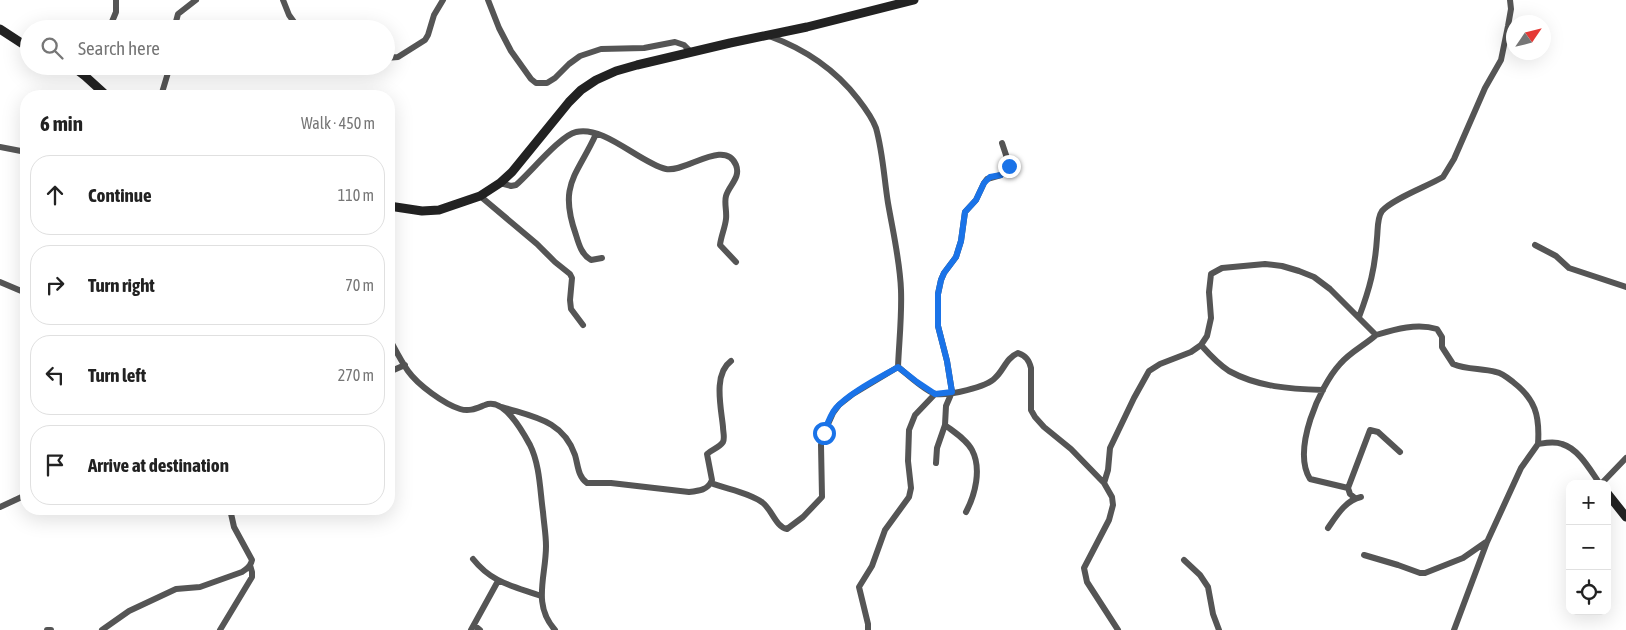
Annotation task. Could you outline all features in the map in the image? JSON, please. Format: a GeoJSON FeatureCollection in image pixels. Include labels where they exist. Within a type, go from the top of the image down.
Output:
{"type":"FeatureCollection","features":[{"type":"Feature","properties":{"kind":"street"},"geometry":{"type":"LineString","coordinates":[[113,20],[116,12],[116,0]]}},
{"type":"Feature","properties":{"kind":"street"},"geometry":{"type":"LineString","coordinates":[[176,20],[178,14],[196,0]]}},
{"type":"Feature","properties":{"kind":"street"},"geometry":{"type":"LineString","coordinates":[[283,0],[293,20]]}},
{"type":"Feature","properties":{"kind":"street"},"geometry":{"type":"LineString","coordinates":[[395,57],[425,40],[434,15],[443,0]]}},
{"type":"Feature","properties":{"kind":"street"},"geometry":{"type":"LineString","coordinates":[[488,0],[511,51],[530,79],[536,82],[547,83],[580,56],[601,49],[644,48],[675,42],[684,45],[691,52]]}},
{"type":"Feature","properties":{"kind":"street"},"geometry":{"type":"LineString","coordinates":[[395,207],[422,211],[440,210],[480,196],[500,183],[529,152],[568,102],[581,90],[596,80],[616,71],[637,64],[807,27],[914,0]]}},
{"type":"Feature","properties":{"kind":"street"},"geometry":{"type":"LineString","coordinates":[[1359,317],[1370,286],[1376,261],[1378,222],[1381,212],[1390,205],[1443,176],[1448,170],[1485,88],[1501,60],[1510,18],[1510,0]]}},
{"type":"Feature","properties":{"kind":"street"},"geometry":{"type":"LineString","coordinates":[[0,30],[20,42]]}},
{"type":"Feature","properties":{"kind":"street"},"geometry":{"type":"LineString","coordinates":[[767,35],[808,53],[829,67],[853,92],[875,126],[882,156],[901,290],[898,367]]}},
{"type":"Feature","properties":{"kind":"street"},"geometry":{"type":"LineString","coordinates":[[84,75],[100,90]]}},
{"type":"Feature","properties":{"kind":"street"},"geometry":{"type":"LineString","coordinates":[[163,90],[167,75]]}},
{"type":"Feature","properties":{"kind":"street"},"geometry":{"type":"LineString","coordinates":[[500,183],[511,186],[516,184],[562,141],[575,132],[585,131],[614,141],[666,169],[677,169],[716,154],[725,155],[734,161],[736,177],[726,197],[726,218],[720,245],[736,262]]}},
{"type":"Feature","properties":{"kind":"street"},"geometry":{"type":"LineString","coordinates":[[596,134],[572,180],[568,206],[583,253],[591,260],[602,258]]}},
{"type":"Feature","properties":{"kind":"street"},"geometry":{"type":"LineString","coordinates":[[936,462],[945,425],[946,406],[952,392],[947,361],[938,326],[938,294],[944,273],[956,257],[961,241],[965,212],[976,200],[987,179],[1001,175],[1008,168],[1008,161],[1002,143]]}},
{"type":"Feature","properties":{"kind":"street"},"geometry":{"type":"LineString","coordinates":[[0,147],[20,151]]}},
{"type":"Feature","properties":{"kind":"street"},"geometry":{"type":"LineString","coordinates":[[480,196],[570,274],[572,278],[571,309],[583,325]]}},
{"type":"Feature","properties":{"kind":"street"},"geometry":{"type":"LineString","coordinates":[[1535,245],[1556,256],[1569,268],[1626,287]]}},
{"type":"Feature","properties":{"kind":"street"},"geometry":{"type":"LineString","coordinates":[[1104,483],[1108,470],[1110,448],[1149,371],[1155,366],[1191,352],[1200,345],[1206,336],[1211,318],[1209,278],[1213,272],[1222,268],[1266,264],[1282,266],[1314,277],[1330,288],[1376,335]]}},
{"type":"Feature","properties":{"kind":"street"},"geometry":{"type":"LineString","coordinates":[[0,282],[20,290]]}},
{"type":"Feature","properties":{"kind":"street"},"geometry":{"type":"LineString","coordinates":[[1348,488],[1312,480],[1308,476],[1305,440],[1317,400],[1339,364],[1376,335],[1405,328],[1424,327],[1437,329],[1442,336],[1442,347],[1453,364],[1497,372],[1525,391],[1536,412],[1539,429],[1538,444],[1521,468],[1487,542],[1454,630]]}},
{"type":"Feature","properties":{"kind":"street"},"geometry":{"type":"LineString","coordinates":[[1200,345],[1229,370],[1246,378],[1278,388],[1323,390]]}},
{"type":"Feature","properties":{"kind":"street"},"geometry":{"type":"LineString","coordinates":[[395,348],[409,372],[442,401],[467,410],[487,404],[495,404],[553,425],[564,434],[575,454],[580,474],[587,483],[611,483],[689,492],[704,489],[711,483],[712,476],[707,454],[719,446],[724,438],[719,397],[723,368],[731,361]]}},
{"type":"Feature","properties":{"kind":"street"},"geometry":{"type":"LineString","coordinates":[[868,630],[859,587],[872,566],[885,530],[910,497],[909,430],[915,415],[935,394],[952,392],[990,382],[1012,356],[1018,353],[1023,354],[1030,362],[1031,410],[1035,417],[1071,449],[1104,483],[1112,497],[1112,511],[1109,520],[1084,568],[1084,574],[1087,582],[1118,630]]}},
{"type":"Feature","properties":{"kind":"street"},"geometry":{"type":"LineString","coordinates":[[395,369],[405,365]]}},
{"type":"Feature","properties":{"kind":"street"},"geometry":{"type":"LineString","coordinates":[[898,367],[935,394]]}},
{"type":"Feature","properties":{"kind":"street"},"geometry":{"type":"LineString","coordinates":[[711,483],[765,504],[782,528],[787,529],[803,517],[822,497],[821,445],[824,433],[836,408],[853,394],[898,367]]}},
{"type":"Feature","properties":{"kind":"street"},"geometry":{"type":"LineString","coordinates":[[502,407],[509,413],[530,446],[538,472],[546,545],[541,596],[545,614],[555,630]]}},
{"type":"Feature","properties":{"kind":"street"},"geometry":{"type":"LineString","coordinates":[[945,425],[970,447],[973,454],[976,473],[974,492],[966,512]]}},
{"type":"Feature","properties":{"kind":"street"},"geometry":{"type":"LineString","coordinates":[[1328,528],[1338,514],[1358,497],[1350,494],[1348,488],[1370,430],[1378,432],[1400,452]]}},
{"type":"Feature","properties":{"kind":"street"},"geometry":{"type":"LineString","coordinates":[[1538,444],[1553,442],[1571,449],[1580,457],[1598,480]]}},
{"type":"Feature","properties":{"kind":"street"},"geometry":{"type":"LineString","coordinates":[[1605,480],[1626,458]]}},
{"type":"Feature","properties":{"kind":"street"},"geometry":{"type":"LineString","coordinates":[[0,507],[20,498]]}},
{"type":"Feature","properties":{"kind":"street"},"geometry":{"type":"LineString","coordinates":[[1611,498],[1626,518]]}},
{"type":"Feature","properties":{"kind":"street"},"geometry":{"type":"LineString","coordinates":[[102,630],[129,611],[176,589],[209,585],[242,572],[250,566],[252,560],[236,532],[232,515]]}},
{"type":"Feature","properties":{"kind":"street"},"geometry":{"type":"LineString","coordinates":[[1364,555],[1425,574],[1463,558],[1487,542]]}},
{"type":"Feature","properties":{"kind":"street"},"geometry":{"type":"LineString","coordinates":[[473,559],[498,581],[541,596]]}},
{"type":"Feature","properties":{"kind":"street"},"geometry":{"type":"LineString","coordinates":[[1184,560],[1208,587],[1213,614],[1219,630]]}},
{"type":"Feature","properties":{"kind":"street"},"geometry":{"type":"LineString","coordinates":[[220,630],[252,577],[250,566]]}},
{"type":"Feature","properties":{"kind":"street"},"geometry":{"type":"LineString","coordinates":[[480,630],[472,627],[498,581]]}},
{"type":"Feature","properties":{"kind":"route"},"geometry":{"type":"LineString","coordinates":[[824,433],[833,413],[839,405],[853,394],[898,367],[935,394],[952,392],[947,361],[938,326],[938,294],[941,280],[956,257],[961,241],[965,212],[979,196],[987,179],[1001,175],[1009,166]]}}]}
